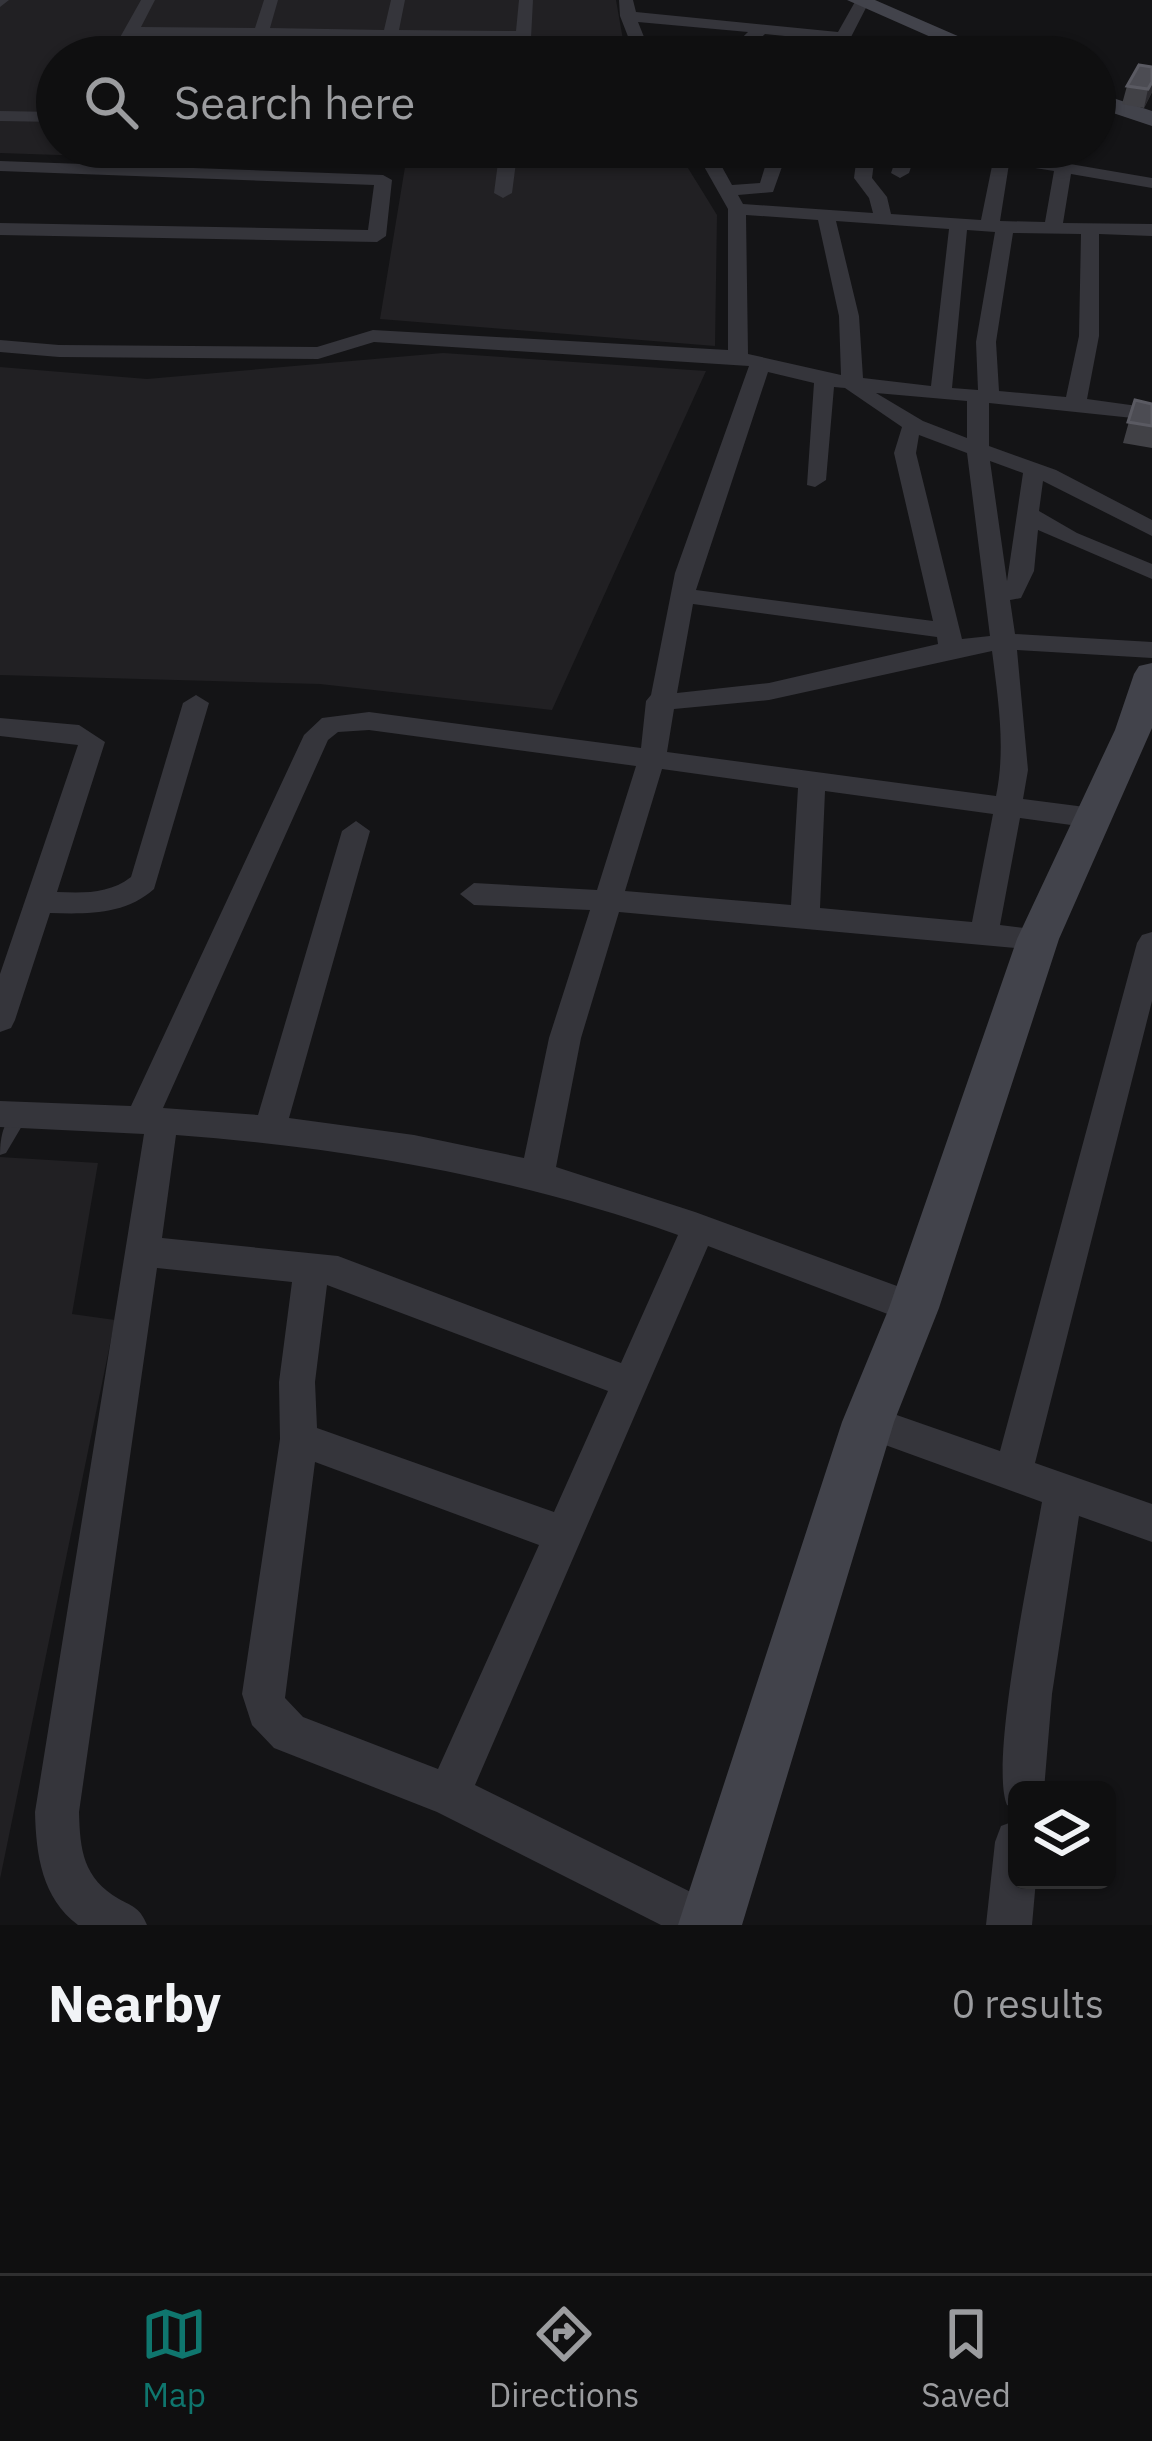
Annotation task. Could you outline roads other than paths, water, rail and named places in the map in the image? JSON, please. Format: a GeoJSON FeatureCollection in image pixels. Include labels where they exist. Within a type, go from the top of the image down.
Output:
{"type":"FeatureCollection","features":[{"type":"Feature","properties":{"kind":"street"},"geometry":{"type":"LineString","coordinates":[[128,36],[148,0]]}},
{"type":"Feature","properties":{"kind":"street"},"geometry":{"type":"LineString","coordinates":[[261,36],[272,0]]}},
{"type":"Feature","properties":{"kind":"street"},"geometry":{"type":"LineString","coordinates":[[390,34],[398,0]]}},
{"type":"Feature","properties":{"kind":"street"},"geometry":{"type":"LineString","coordinates":[[131,31],[524,36],[526,0]]}},
{"type":"Feature","properties":{"kind":"street"},"geometry":{"type":"LineString","coordinates":[[842,36],[859,1],[943,36]]}},
{"type":"Feature","properties":{"kind":"street"},"geometry":{"type":"LineString","coordinates":[[629,16],[830,36]]}},
{"type":"Feature","properties":{"kind":"street"},"geometry":{"type":"LineString","coordinates":[[629,16],[711,36]]}},
{"type":"Feature","properties":{"kind":"street"},"geometry":{"type":"LineString","coordinates":[[753,36],[760,30]]}},
{"type":"Feature","properties":{"kind":"street"},"geometry":{"type":"LineString","coordinates":[[1116,106],[1152,119]]}},
{"type":"Feature","properties":{"kind":"street"},"geometry":{"type":"LineString","coordinates":[[0,116],[36,117]]}},
{"type":"Feature","properties":{"kind":"street"},"geometry":{"type":"LineString","coordinates":[[503,193],[506,168]]}},
{"type":"Feature","properties":{"kind":"street"},"geometry":{"type":"LineString","coordinates":[[537,1178],[565,1038],[652,759],[682,595],[749,361],[734,199],[715,168]]}},
{"type":"Feature","properties":{"kind":"street"},"geometry":{"type":"LineString","coordinates":[[734,199],[767,188],[773,168]]}},
{"type":"Feature","properties":{"kind":"street"},"geometry":{"type":"LineString","coordinates":[[864,168],[862,178],[878,197],[883,217]]}},
{"type":"Feature","properties":{"kind":"street"},"geometry":{"type":"LineString","coordinates":[[900,173],[902,168]]}},
{"type":"Feature","properties":{"kind":"street"},"geometry":{"type":"LineString","coordinates":[[984,934],[1016,770],[1013,713],[978,452],[1003,168]]}},
{"type":"Feature","properties":{"kind":"street"},"geometry":{"type":"LineString","coordinates":[[1053,229],[1063,168],[1152,183]]}},
{"type":"Feature","properties":{"kind":"street"},"geometry":{"type":"LineString","coordinates":[[0,229],[377,236],[382,180],[2,169]]}},
{"type":"Feature","properties":{"kind":"street"},"geometry":{"type":"LineString","coordinates":[[734,199],[826,214],[998,227],[1152,230]]}},
{"type":"Feature","properties":{"kind":"street"},"geometry":{"type":"LineString","coordinates":[[826,214],[829,246],[851,330],[851,382],[864,397],[915,426],[1035,470],[1152,529]]}},
{"type":"Feature","properties":{"kind":"street"},"geometry":{"type":"LineString","coordinates":[[941,394],[959,223]]}},
{"type":"Feature","properties":{"kind":"street"},"geometry":{"type":"LineString","coordinates":[[1076,400],[1089,336],[1090,231]]}},
{"type":"Feature","properties":{"kind":"street"},"geometry":{"type":"LineString","coordinates":[[0,346],[59,351],[318,352],[373,335],[749,361],[941,394],[1076,400],[1152,414]]}},
{"type":"Feature","properties":{"kind":"street"},"geometry":{"type":"LineString","coordinates":[[815,480],[825,377]]}},
{"type":"Feature","properties":{"kind":"street"},"geometry":{"type":"LineString","coordinates":[[915,426],[907,434],[905,453],[950,640]]}},
{"type":"Feature","properties":{"kind":"street"},"geometry":{"type":"LineString","coordinates":[[996,594],[1019,588],[1025,513],[1035,470]]}},
{"type":"Feature","properties":{"kind":"street"},"geometry":{"type":"LineString","coordinates":[[1025,513],[1069,538],[1152,572]]}},
{"type":"Feature","properties":{"kind":"street"},"geometry":{"type":"LineString","coordinates":[[682,595],[950,640],[1074,641],[1152,650]]}},
{"type":"Feature","properties":{"kind":"street"},"geometry":{"type":"LineString","coordinates":[[659,701],[735,699],[950,640]]}},
{"type":"Feature","properties":{"kind":"street"},"geometry":{"type":"LineString","coordinates":[[312,1266],[297,1382],[298,1438],[263,1694],[267,1711],[289,1733],[448,1795],[709,1925],[868,1422],[914,1309],[1038,940],[1133,730],[1152,674]]}},
{"type":"Feature","properties":{"kind":"street"},"geometry":{"type":"LineString","coordinates":[[41,902],[117,899],[135,892],[144,882],[196,703]]}},
{"type":"Feature","properties":{"kind":"street"},"geometry":{"type":"LineString","coordinates":[[124,1925],[99,1915],[67,1886],[57,1855],[57,1812],[143,1251],[152,1122],[317,735],[331,724],[369,721],[1094,818]]}},
{"type":"Feature","properties":{"kind":"street"},"geometry":{"type":"LineString","coordinates":[[0,727],[79,734],[92,742],[0,1020]]}},
{"type":"Feature","properties":{"kind":"street"},"geometry":{"type":"LineString","coordinates":[[805,916],[812,780]]}},
{"type":"Feature","properties":{"kind":"street"},"geometry":{"type":"LineString","coordinates":[[270,1129],[356,831]]}},
{"type":"Feature","properties":{"kind":"street"},"geometry":{"type":"LineString","coordinates":[[474,893],[805,916],[1038,940]]}},
{"type":"Feature","properties":{"kind":"street"},"geometry":{"type":"LineString","coordinates":[[1012,1474],[1152,943]]}},
{"type":"Feature","properties":{"kind":"street"},"geometry":{"type":"LineString","coordinates":[[11,1114],[270,1129],[472,1160],[697,1231],[914,1309]]}},
{"type":"Feature","properties":{"kind":"street"},"geometry":{"type":"LineString","coordinates":[[448,1795],[697,1231]]}},
{"type":"Feature","properties":{"kind":"street"},"geometry":{"type":"LineString","coordinates":[[143,1251],[338,1271],[630,1383]]}},
{"type":"Feature","properties":{"kind":"street"},"geometry":{"type":"LineString","coordinates":[[868,1422],[1152,1523]]}},
{"type":"Feature","properties":{"kind":"street"},"geometry":{"type":"LineString","coordinates":[[298,1438],[563,1534]]}},
{"type":"Feature","properties":{"kind":"street"},"geometry":{"type":"LineString","coordinates":[[1023,1781],[1031,1694],[1063,1492]]}},
{"type":"Feature","properties":{"kind":"street"},"geometry":{"type":"LineString","coordinates":[[1009,1925],[1013,1889]]}},
{"type":"Feature","properties":{"kind":"lane"},"geometry":{"type":"LineString","coordinates":[[0,1148],[11,1114]]}}]}
